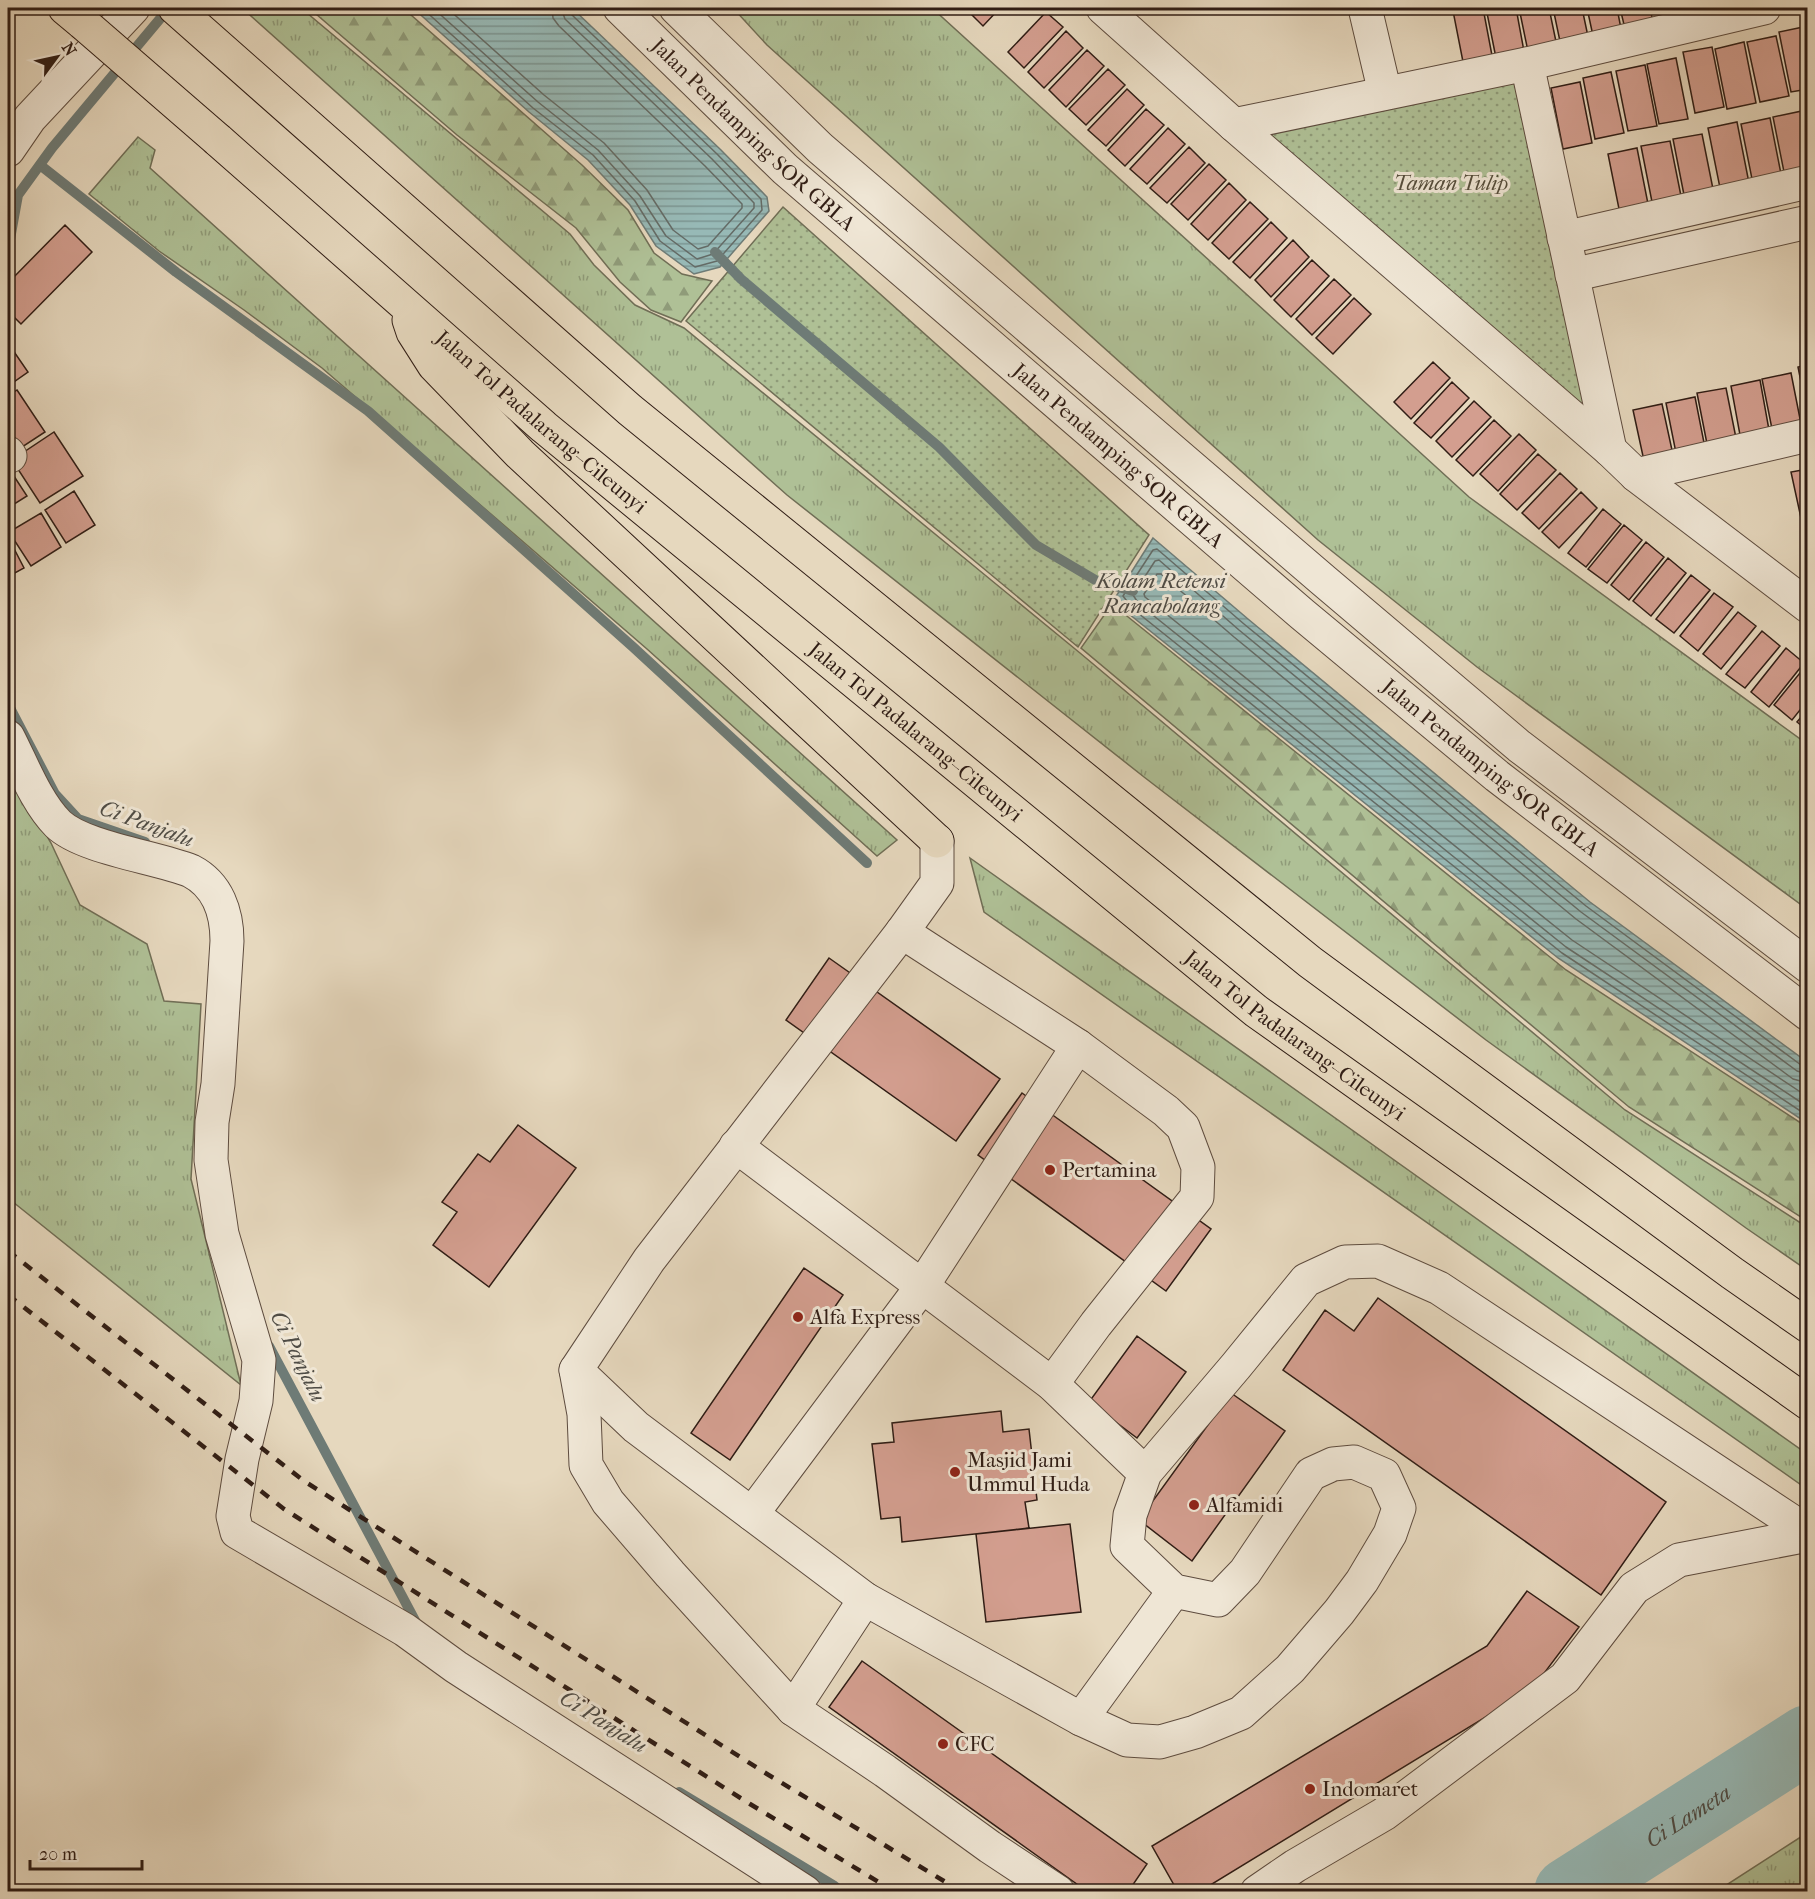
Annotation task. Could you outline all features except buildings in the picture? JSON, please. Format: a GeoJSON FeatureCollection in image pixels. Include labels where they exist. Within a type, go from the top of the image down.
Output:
{"type":"FeatureCollection","features":[{"type":"Feature","properties":{"kind":"highway"},"geometry":{"type":"LineString","coordinates":[[176,8],[630,410],[1310,962],[1732,1273],[1808,1326]]}},
{"type":"Feature","properties":{"kind":"highway","name":"Jalan Tol Padalarang–Cileunyi"},"geometry":{"type":"LineString","coordinates":[[74,15],[544,427],[1256,1011],[1808,1403]]}},
{"type":"Feature","properties":{"kind":"highway"},"geometry":{"type":"LineString","coordinates":[[403,305],[413,332],[434,365],[478,413],[937,841]]}},
{"type":"Feature","properties":{"kind":"street"},"geometry":{"type":"LineString","coordinates":[[8,150],[30,118],[133,8]]}},
{"type":"Feature","properties":{"kind":"street","name":"Jalan Pendamping SOR GBLA"},"geometry":{"type":"LineString","coordinates":[[620,8],[785,169],[1302,614],[1497,776],[1808,1014]]}},
{"type":"Feature","properties":{"kind":"street","name":"Jalan Pendamping SOR GBLA"},"geometry":{"type":"LineString","coordinates":[[676,8],[820,148],[1519,746],[1808,966]]}},
{"type":"Feature","properties":{"kind":"street"},"geometry":{"type":"LineString","coordinates":[[1103,8],[1234,125],[1610,450],[1636,476],[1808,606]]}},
{"type":"Feature","properties":{"kind":"street"},"geometry":{"type":"LineString","coordinates":[[1365,8],[1385,93]]}},
{"type":"Feature","properties":{"kind":"street"},"geometry":{"type":"LineString","coordinates":[[1234,125],[1527,64],[1764,8]]}},
{"type":"Feature","properties":{"kind":"street"},"geometry":{"type":"LineString","coordinates":[[1527,64],[1610,450]]}},
{"type":"Feature","properties":{"kind":"street"},"geometry":{"type":"LineString","coordinates":[[1564,238],[1808,182]]}},
{"type":"Feature","properties":{"kind":"street"},"geometry":{"type":"LineString","coordinates":[[1572,275],[1808,222]]}},
{"type":"Feature","properties":{"kind":"street"},"geometry":{"type":"LineString","coordinates":[[1636,476],[1808,435]]}},
{"type":"Feature","properties":{"kind":"street"},"geometry":{"type":"LineString","coordinates":[[1302,614],[1323,580]]}},
{"type":"Feature","properties":{"kind":"street"},"geometry":{"type":"LineString","coordinates":[[8,737],[44,808],[64,829],[74,835],[116,849],[191,871],[210,884],[223,908],[228,927],[211,1160],[222,1234],[259,1360],[256,1401],[242,1459],[233,1516],[237,1532],[405,1630],[456,1667],[806,1892]]}},
{"type":"Feature","properties":{"kind":"street"},"geometry":{"type":"LineString","coordinates":[[937,841],[937,883],[902,932],[649,1260],[576,1370],[584,1414],[586,1465],[608,1502],[670,1574],[794,1709],[1058,1892]]}},
{"type":"Feature","properties":{"kind":"street"},"geometry":{"type":"LineString","coordinates":[[902,932],[1078,1047],[1166,1111],[1183,1128],[1198,1167],[1197,1197],[1096,1324],[1052,1384]]}},
{"type":"Feature","properties":{"kind":"street"},"geometry":{"type":"LineString","coordinates":[[752,1514],[923,1285],[1078,1047]]}},
{"type":"Feature","properties":{"kind":"street"},"geometry":{"type":"LineString","coordinates":[[736,1146],[1052,1384],[1145,1473]]}},
{"type":"Feature","properties":{"kind":"street"},"geometry":{"type":"LineString","coordinates":[[576,1370],[636,1427],[865,1599],[1081,1719],[1127,1740],[1160,1742],[1195,1732],[1241,1713],[1290,1669],[1339,1612],[1362,1581],[1390,1534],[1399,1508],[1384,1476],[1354,1462],[1333,1464],[1311,1474],[1245,1572],[1218,1600],[1174,1591],[1127,1546],[1130,1515],[1145,1473],[1306,1280],[1345,1262],[1378,1261],[1439,1288],[1808,1533]]}},
{"type":"Feature","properties":{"kind":"street"},"geometry":{"type":"LineString","coordinates":[[1257,1892],[1295,1866],[1384,1814],[1565,1678],[1634,1588],[1679,1560],[1808,1533]]}},
{"type":"Feature","properties":{"kind":"street"},"geometry":{"type":"LineString","coordinates":[[1081,1719],[1174,1591]]}},
{"type":"Feature","properties":{"kind":"street"},"geometry":{"type":"LineString","coordinates":[[794,1709],[865,1599]]}},
{"type":"Feature","properties":{"kind":"green space"},"geometry":{"type":"Polygon","coordinates":[[[242,8],[301,8],[570,234],[594,265],[635,305],[684,328],[1080,653],[1625,1110],[1807,1227],[1807,1270],[1486,1040],[1144,777],[787,495],[242,8]]]}},
{"type":"Feature","properties":{"kind":"green space"},"geometry":{"type":"Polygon","coordinates":[[[309,8],[403,8],[582,165],[628,210],[654,253],[682,274],[712,281],[681,322],[651,310],[620,282],[576,228],[457,135],[309,8]]]}},
{"type":"Feature","properties":{"kind":"green space"},"geometry":{"type":"Polygon","coordinates":[[[733,8],[932,8],[1469,497],[1807,744],[1807,909],[1477,667],[1318,540],[767,45],[733,8]]]}},
{"type":"Feature","properties":{"kind":"green space","name":"Taman Tulip"},"geometry":{"type":"Polygon","coordinates":[[[1521,74],[1601,436],[1248,129],[1521,74]]]}},
{"type":"Feature","properties":{"kind":"green space"},"geometry":{"type":"Polygon","coordinates":[[[138,137],[155,150],[150,168],[897,840],[877,856],[647,649],[322,368],[159,251],[89,194],[138,137]]]}},
{"type":"Feature","properties":{"kind":"green space"},"geometry":{"type":"Polygon","coordinates":[[[783,207],[1149,535],[1078,647],[686,321],[783,207]]]}},
{"type":"Feature","properties":{"kind":"green space"},"geometry":{"type":"Polygon","coordinates":[[[1112,604],[1566,970],[1807,1127],[1807,1221],[1629,1107],[1081,648],[1112,604]]]}},
{"type":"Feature","properties":{"kind":"green space"},"geometry":{"type":"Polygon","coordinates":[[[8,769],[51,843],[80,905],[147,944],[164,1001],[201,1004],[191,1179],[241,1385],[8,1198],[8,769]]]}},
{"type":"Feature","properties":{"kind":"green space"},"geometry":{"type":"Polygon","coordinates":[[[970,858],[1807,1454],[1807,1489],[984,912],[970,858]]]}},
{"type":"Feature","properties":{"kind":"green space"},"geometry":{"type":"Polygon","coordinates":[[[1807,1833],[1807,1887],[1805,1883],[1792,1891],[1717,1891],[1807,1833]]]}},
{"type":"Feature","properties":{"kind":"water"},"geometry":{"type":"Polygon","coordinates":[[[413,8],[572,8],[767,197],[769,211],[720,267],[694,274],[656,246],[630,205],[588,160],[529,112],[413,8]]]}},
{"type":"Feature","properties":{"kind":"water","name":"Kolam Retensi Rancabolang"},"geometry":{"type":"Polygon","coordinates":[[[1153,538],[1590,902],[1807,1062],[1807,1123],[1558,958],[1129,614],[1115,598],[1153,538]]]}},
{"type":"Feature","properties":{"kind":"waterway","name":"Ci Panjalu"},"geometry":{"type":"LineString","coordinates":[[8,250],[18,195],[52,148],[169,8]]}},
{"type":"Feature","properties":{"kind":"waterway"},"geometry":{"type":"LineString","coordinates":[[40,165],[176,272],[368,411],[633,647],[867,863]]}},
{"type":"Feature","properties":{"kind":"waterway"},"geometry":{"type":"LineString","coordinates":[[715,252],[741,279],[939,447],[1036,545],[1097,581],[1133,591]]}},
{"type":"Feature","properties":{"kind":"waterway","name":"Ci Panjalu"},"geometry":{"type":"LineString","coordinates":[[8,704],[55,794],[78,819],[145,842]]}},
{"type":"Feature","properties":{"kind":"waterway","name":"Ci Panjalu"},"geometry":{"type":"LineString","coordinates":[[269,1346],[418,1626]]}},
{"type":"Feature","properties":{"kind":"waterway","name":"Ci Lameta"},"geometry":{"type":"LineString","coordinates":[[1568,1892],[1808,1739]]}},
{"type":"Feature","properties":{"kind":"waterway","name":"Ci Panjalu"},"geometry":{"type":"LineString","coordinates":[[679,1792],[842,1892]]}},
{"type":"Feature","properties":{"kind":"railway"},"geometry":{"type":"LineString","coordinates":[[8,1251],[304,1481],[767,1774],[962,1892]]}},
{"type":"Feature","properties":{"kind":"railway"},"geometry":{"type":"LineString","coordinates":[[8,1295],[284,1509],[750,1804],[895,1892]]}},
{"type":"Feature","properties":{"kind":"place","name":"Pertamina"},"geometry":{"type":"Point","coordinates":[1050,1170]}},
{"type":"Feature","properties":{"kind":"place","name":"Alfa Express"},"geometry":{"type":"Point","coordinates":[798,1317]}},
{"type":"Feature","properties":{"kind":"place","name":"Masjid Jami Ummul Huda"},"geometry":{"type":"Point","coordinates":[955,1472]}},
{"type":"Feature","properties":{"kind":"place","name":"Alfamidi"},"geometry":{"type":"Point","coordinates":[1194,1505]}},
{"type":"Feature","properties":{"kind":"place","name":"CFC"},"geometry":{"type":"Point","coordinates":[943,1744]}},
{"type":"Feature","properties":{"kind":"place","name":"Indomaret"},"geometry":{"type":"Point","coordinates":[1310,1789]}}]}
